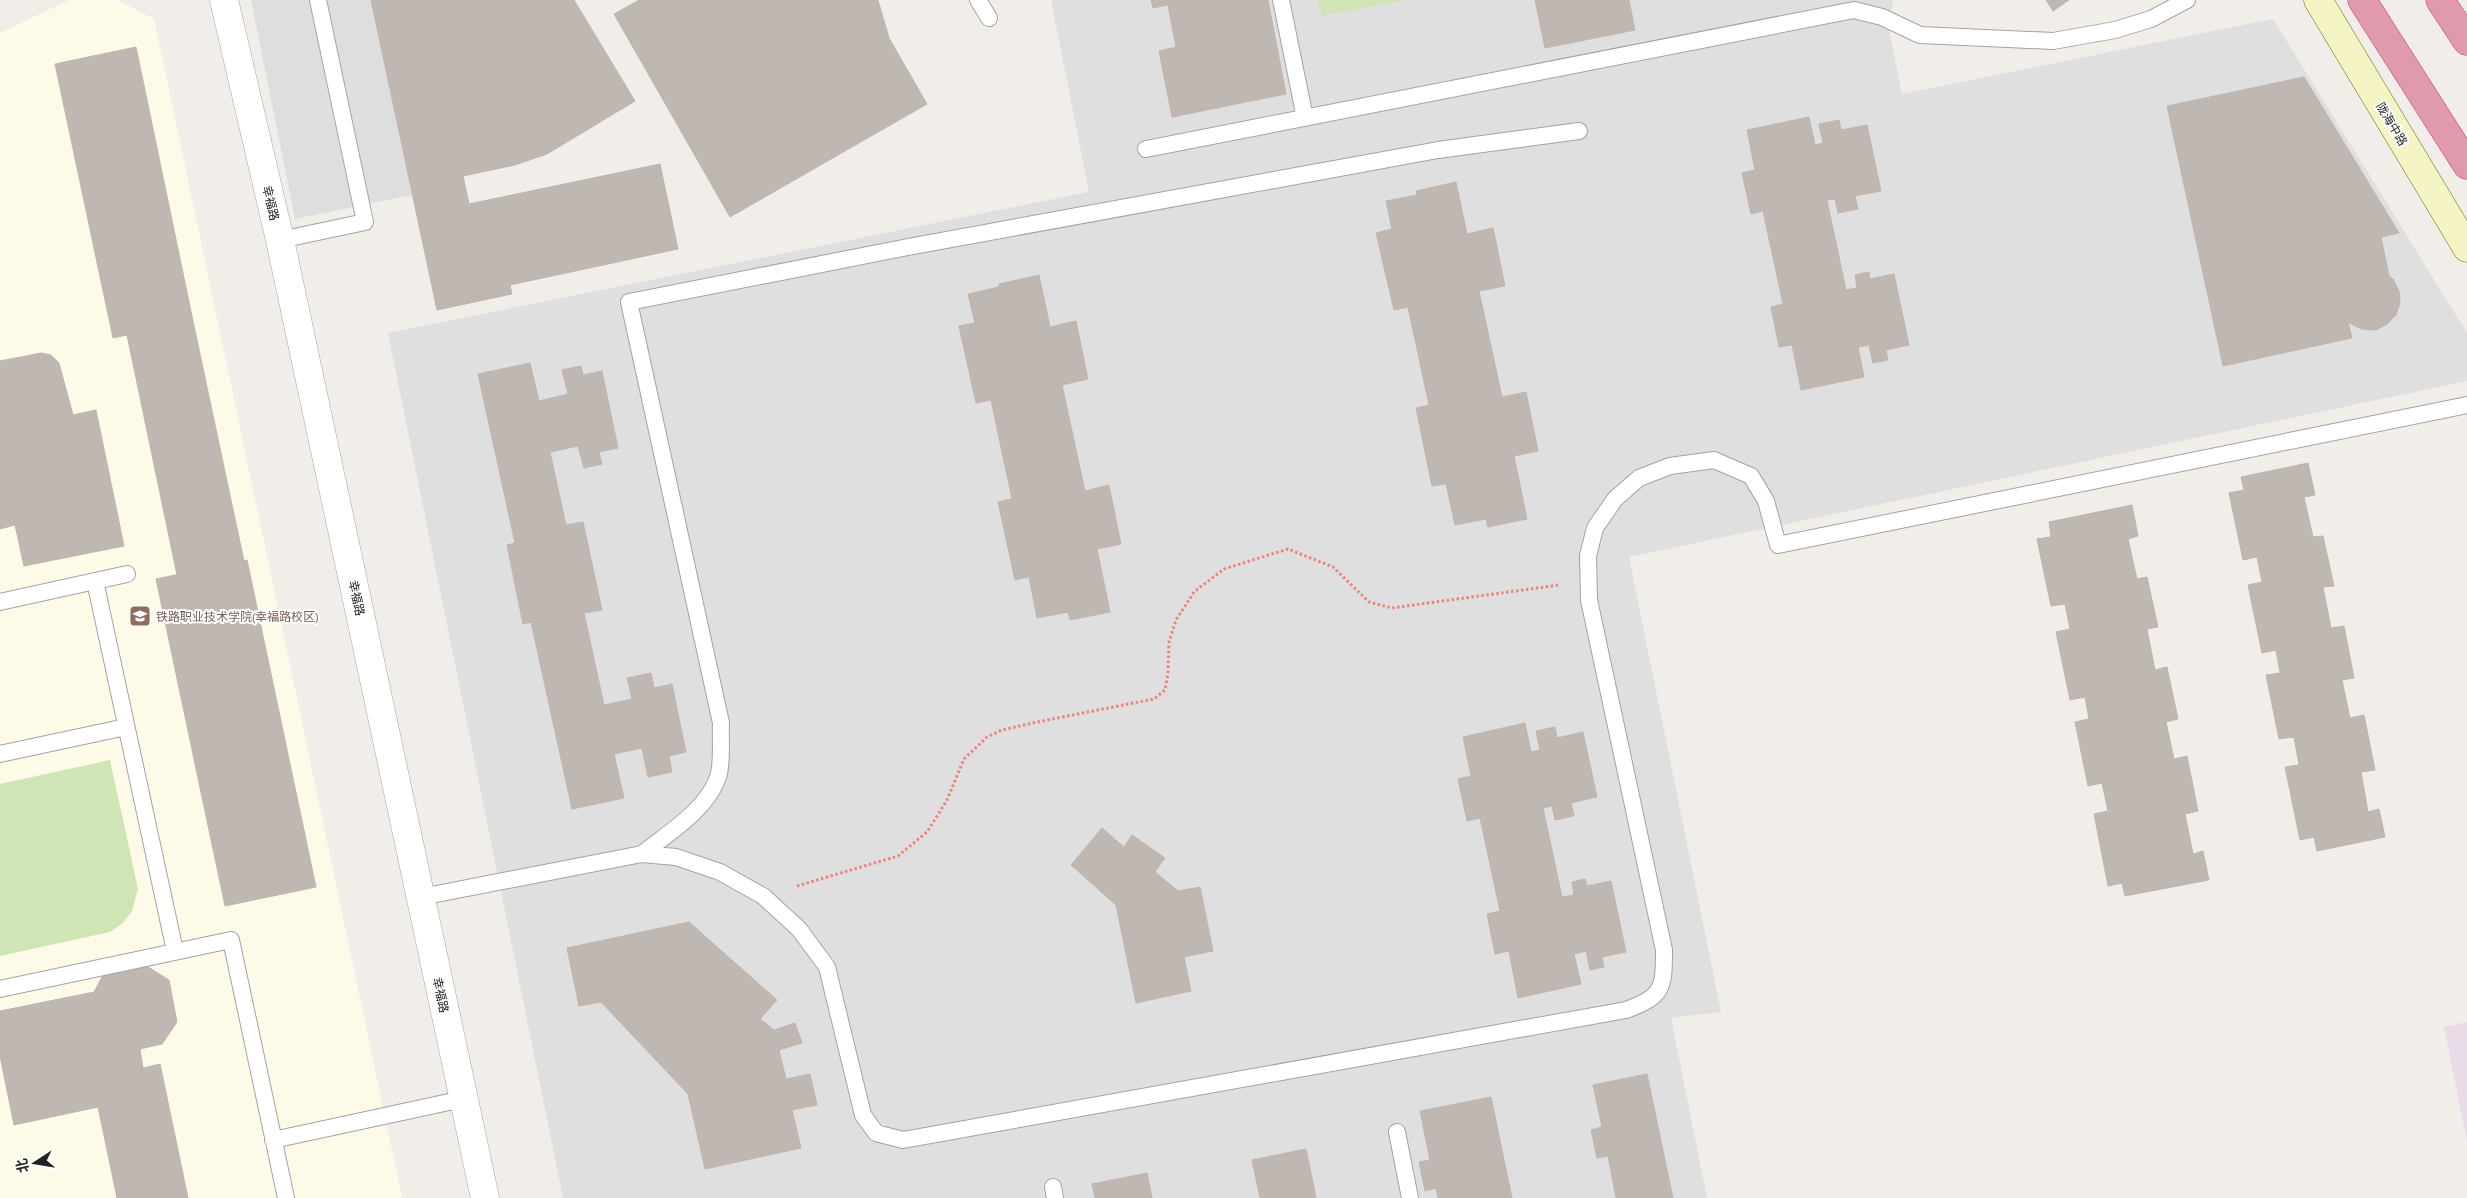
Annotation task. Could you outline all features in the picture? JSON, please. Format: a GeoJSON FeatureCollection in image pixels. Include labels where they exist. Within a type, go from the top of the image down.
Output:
{"type":"FeatureCollection","features":[{"type":"Feature","properties":{"kind":"highway"},"geometry":{"type":"LineString","coordinates":[[2362,0],[2467,165]]}},
{"type":"Feature","properties":{"kind":"highway"},"geometry":{"type":"LineString","coordinates":[[2440,0],[2467,40]]}},
{"type":"Feature","properties":{"kind":"street","name":"幸福路"},"geometry":{"type":"LineString","coordinates":[[224,0],[280,240],[485,1198]]}},
{"type":"Feature","properties":{"kind":"street","name":"陇海中路"},"geometry":{"type":"LineString","coordinates":[[2318,0],[2467,248]]}},
{"type":"Feature","properties":{"kind":"lane"},"geometry":{"type":"LineString","coordinates":[[280,240],[365,222],[318,0]]}},
{"type":"Feature","properties":{"kind":"lane"},"geometry":{"type":"LineString","coordinates":[[978,0],[989,18]]}},
{"type":"Feature","properties":{"kind":"lane"},"geometry":{"type":"LineString","coordinates":[[1281,0],[1305,118]]}},
{"type":"Feature","properties":{"kind":"lane"},"geometry":{"type":"LineString","coordinates":[[1146,150],[1854,10],[1882,17],[1920,35],[2053,41],[2115,30],[2151,19],[2187,0]]}},
{"type":"Feature","properties":{"kind":"lane"},"geometry":{"type":"LineString","coordinates":[[642,854],[688,816],[711,793],[719,776],[721,723],[629,302],[908,247],[1438,150],[1579,131]]}},
{"type":"Feature","properties":{"kind":"lane"},"geometry":{"type":"LineString","coordinates":[[421,898],[642,854],[676,857],[720,872],[763,896],[799,929],[827,967],[863,1115],[876,1133],[904,1140],[1626,1010],[1650,1001],[1664,981],[1664,950],[1589,600],[1588,556],[1595,528],[1610,506],[1639,478],[1670,466],[1714,460],[1751,476],[1766,501],[1778,545],[2467,405]]}},
{"type":"Feature","properties":{"kind":"lane"},"geometry":{"type":"LineString","coordinates":[[0,602],[127,574]]}},
{"type":"Feature","properties":{"kind":"lane"},"geometry":{"type":"LineString","coordinates":[[95,581],[175,951]]}},
{"type":"Feature","properties":{"kind":"lane"},"geometry":{"type":"LineString","coordinates":[[0,754],[126,727]]}},
{"type":"Feature","properties":{"kind":"lane"},"geometry":{"type":"LineString","coordinates":[[0,989],[231,940],[286,1198]]}},
{"type":"Feature","properties":{"kind":"lane"},"geometry":{"type":"LineString","coordinates":[[273,1140],[464,1099]]}},
{"type":"Feature","properties":{"kind":"lane"},"geometry":{"type":"LineString","coordinates":[[1397,1132],[1410,1198]]}},
{"type":"Feature","properties":{"kind":"path"},"geometry":{"type":"LineString","coordinates":[[763,896],[898,856],[927,832],[947,800],[964,759],[987,737],[1002,730],[1154,700],[1165,690],[1168,674],[1169,642],[1176,620],[1194,592],[1224,569],[1288,549],[1333,567],[1369,602],[1392,608],[1589,582]]}},
{"type":"Feature","properties":{"kind":"shaded area","name":"铁路职业技术学院(幸福路校区)"},"geometry":{"type":"Polygon","coordinates":[[[69,0],[117,0],[154,19],[402,1198],[0,1198],[0,33],[69,0]]]}},
{"type":"Feature","properties":{"kind":"shaded area"},"geometry":{"type":"Polygon","coordinates":[[[251,0],[371,0],[412,195],[295,219],[251,0]]]}},
{"type":"Feature","properties":{"kind":"shaded area"},"geometry":{"type":"Polygon","coordinates":[[[1051,0],[1893,0],[1889,30],[1902,94],[2273,19],[2467,333],[2467,381],[1629,557],[1721,1012],[1671,1018],[1707,1198],[563,1198],[388,333],[1089,192],[1051,0]]]}},
{"type":"Feature","properties":{"kind":"shaded area"},"geometry":{"type":"Polygon","coordinates":[[[2467,1022],[2467,1141],[2444,1027],[2467,1022]]]}},
{"type":"Feature","properties":{"kind":"green space"},"geometry":{"type":"Polygon","coordinates":[[[1318,0],[1404,0],[1321,16],[1318,0]]]}},
{"type":"Feature","properties":{"kind":"green space"},"geometry":{"type":"Polygon","coordinates":[[[110,760],[138,889],[132,911],[123,923],[110,932],[0,956],[0,784],[110,760]]]}},
{"type":"Feature","properties":{"kind":"building"},"geometry":{"type":"Polygon","coordinates":[[[371,0],[574,0],[635,101],[547,154],[515,165],[463,176],[469,204],[660,164],[678,249],[510,285],[512,294],[437,310],[371,0]]]}},
{"type":"Feature","properties":{"kind":"building"},"geometry":{"type":"Polygon","coordinates":[[[639,0],[878,0],[889,38],[927,104],[730,217],[614,14],[639,0]]]}},
{"type":"Feature","properties":{"kind":"building"},"geometry":{"type":"Polygon","coordinates":[[[1151,0],[1268,0],[1286,94],[1172,117],[1159,51],[1176,47],[1168,5],[1153,8],[1151,0]]]}},
{"type":"Feature","properties":{"kind":"building"},"geometry":{"type":"Polygon","coordinates":[[[1535,0],[1629,0],[1635,30],[1545,48],[1535,0]]]}},
{"type":"Feature","properties":{"kind":"building"},"geometry":{"type":"Polygon","coordinates":[[[2046,0],[2069,0],[2053,11],[2046,0]]]}},
{"type":"Feature","properties":{"kind":"building"},"geometry":{"type":"Polygon","coordinates":[[[136,47],[193,321],[113,338],[55,64],[136,47]]]}},
{"type":"Feature","properties":{"kind":"building"},"geometry":{"type":"Polygon","coordinates":[[[2304,77],[2399,233],[2381,237],[2389,276],[2393,279],[2399,291],[2400,303],[2396,315],[2387,324],[2376,330],[2361,329],[2348,322],[2352,338],[2223,366],[2167,106],[2304,77]]]}},
{"type":"Feature","properties":{"kind":"building"},"geometry":{"type":"Polygon","coordinates":[[[1809,117],[1815,145],[1823,143],[1819,124],[1839,120],[1841,130],[1867,125],[1881,191],[1855,196],[1858,209],[1838,213],[1835,199],[1827,200],[1846,290],[1857,288],[1855,275],[1869,272],[1870,279],[1894,274],[1909,345],[1886,350],[1888,360],[1873,363],[1869,345],[1858,347],[1864,377],[1801,390],[1792,345],[1779,347],[1771,307],[1783,304],[1763,211],[1751,214],[1742,173],[1755,170],[1747,130],[1809,117]]]}},
{"type":"Feature","properties":{"kind":"building"},"geometry":{"type":"Polygon","coordinates":[[[1456,182],[1467,234],[1493,228],[1505,286],[1479,291],[1502,397],[1526,392],[1538,451],[1514,456],[1527,519],[1488,527],[1486,519],[1455,525],[1446,484],[1432,486],[1416,408],[1429,405],[1408,307],[1394,310],[1376,233],[1392,229],[1386,201],[1417,195],[1416,191],[1456,182]]]}},
{"type":"Feature","properties":{"kind":"building"},"geometry":{"type":"Polygon","coordinates":[[[1039,275],[1050,327],[1076,321],[1088,379],[1062,385],[1085,491],[1109,485],[1121,544],[1097,549],[1110,612],[1070,620],[1068,612],[1037,618],[1029,577],[1015,580],[998,502],[1012,499],[991,400],[976,403],[959,326],[975,323],[968,294],[999,287],[999,284],[1039,275]]]}},
{"type":"Feature","properties":{"kind":"building"},"geometry":{"type":"Polygon","coordinates":[[[193,321],[244,561],[177,575],[127,335],[193,321]]]}},
{"type":"Feature","properties":{"kind":"building"},"geometry":{"type":"Polygon","coordinates":[[[41,353],[51,355],[59,363],[73,415],[96,410],[124,546],[24,566],[15,525],[0,529],[0,361],[41,353]]]}},
{"type":"Feature","properties":{"kind":"building"},"geometry":{"type":"Polygon","coordinates":[[[530,363],[539,401],[568,394],[562,370],[581,366],[583,375],[602,371],[618,448],[599,452],[602,464],[584,468],[578,446],[550,452],[566,525],[583,522],[602,610],[584,613],[604,705],[632,699],[627,678],[651,673],[654,688],[672,684],[686,752],[669,756],[672,772],[648,777],[642,748],[614,754],[624,798],[572,809],[531,622],[523,624],[507,545],[515,543],[478,374],[530,363]]]}},
{"type":"Feature","properties":{"kind":"building"},"geometry":{"type":"Polygon","coordinates":[[[2308,463],[2315,495],[2304,497],[2313,537],[2323,536],[2334,586],[2323,587],[2331,628],[2344,626],[2354,678],[2342,680],[2350,718],[2364,715],[2375,770],[2361,772],[2368,812],[2379,809],[2385,837],[2317,851],[2314,837],[2300,840],[2285,767],[2299,765],[2294,737],[2279,739],[2266,675],[2280,673],[2276,650],[2262,653],[2248,585],[2262,582],[2257,557],[2243,560],[2229,493],[2244,490],[2241,477],[2308,463]]]}},
{"type":"Feature","properties":{"kind":"building"},"geometry":{"type":"Polygon","coordinates":[[[2132,505],[2138,536],[2128,539],[2137,579],[2147,577],[2158,627],[2147,629],[2155,670],[2167,667],[2178,719],[2166,722],[2174,759],[2187,756],[2198,811],[2185,814],[2193,854],[2203,851],[2209,880],[2125,896],[2122,883],[2108,886],[2094,814],[2108,811],[2102,783],[2088,786],[2075,722],[2089,719],[2085,697],[2070,700],[2056,632],[2070,629],[2065,604],[2051,606],[2037,539],[2051,537],[2049,522],[2132,505]]]}},
{"type":"Feature","properties":{"kind":"building"},"geometry":{"type":"Polygon","coordinates":[[[247,560],[316,887],[225,906],[156,579],[247,560]]]}},
{"type":"Feature","properties":{"kind":"building"},"geometry":{"type":"Polygon","coordinates":[[[1525,723],[1531,752],[1540,750],[1536,731],[1555,727],[1557,738],[1583,732],[1597,797],[1571,803],[1574,816],[1555,820],[1552,806],[1543,808],[1562,897],[1574,895],[1572,882],[1585,879],[1587,886],[1611,881],[1626,952],[1602,957],[1604,967],[1590,970],[1586,951],[1574,954],[1581,984],[1518,998],[1509,951],[1495,954],[1487,914],[1500,911],[1480,818],[1467,821],[1458,779],[1471,776],[1463,737],[1525,723]]]}},
{"type":"Feature","properties":{"kind":"building"},"geometry":{"type":"Polygon","coordinates":[[[1102,828],[1124,847],[1132,835],[1165,858],[1155,872],[1178,891],[1200,887],[1213,951],[1184,957],[1191,991],[1136,1003],[1116,905],[1071,865],[1102,828]]]}},
{"type":"Feature","properties":{"kind":"building"},"geometry":{"type":"Polygon","coordinates":[[[689,922],[777,1000],[760,1019],[774,1030],[795,1023],[802,1043],[779,1050],[786,1079],[810,1074],[817,1105],[792,1110],[801,1148],[705,1169],[688,1094],[601,1002],[579,1006],[567,948],[689,922]]]}},
{"type":"Feature","properties":{"kind":"building"},"geometry":{"type":"Polygon","coordinates":[[[145,965],[169,980],[177,1022],[162,1044],[140,1049],[143,1068],[160,1064],[188,1198],[117,1198],[98,1107],[14,1125],[0,1056],[0,1011],[94,992],[104,973],[145,965]]]}},
{"type":"Feature","properties":{"kind":"building"},"geometry":{"type":"Polygon","coordinates":[[[1647,1074],[1673,1198],[1616,1198],[1608,1156],[1597,1158],[1591,1130],[1602,1127],[1593,1085],[1647,1074]]]}},
{"type":"Feature","properties":{"kind":"building"},"geometry":{"type":"Polygon","coordinates":[[[1491,1097],[1512,1198],[1438,1198],[1436,1188],[1425,1191],[1419,1162],[1430,1160],[1420,1111],[1491,1097]]]}},
{"type":"Feature","properties":{"kind":"building"},"geometry":{"type":"Polygon","coordinates":[[[1306,1149],[1316,1198],[1260,1198],[1252,1160],[1306,1149]]]}},
{"type":"Feature","properties":{"kind":"building"},"geometry":{"type":"Polygon","coordinates":[[[1147,1173],[1152,1198],[1095,1198],[1092,1184],[1147,1173]]]}},
{"type":"Feature","properties":{"kind":"place","name":"铁路职业技术学院(幸福路校区)"},"geometry":{"type":"Point","coordinates":[140,616]}}]}
